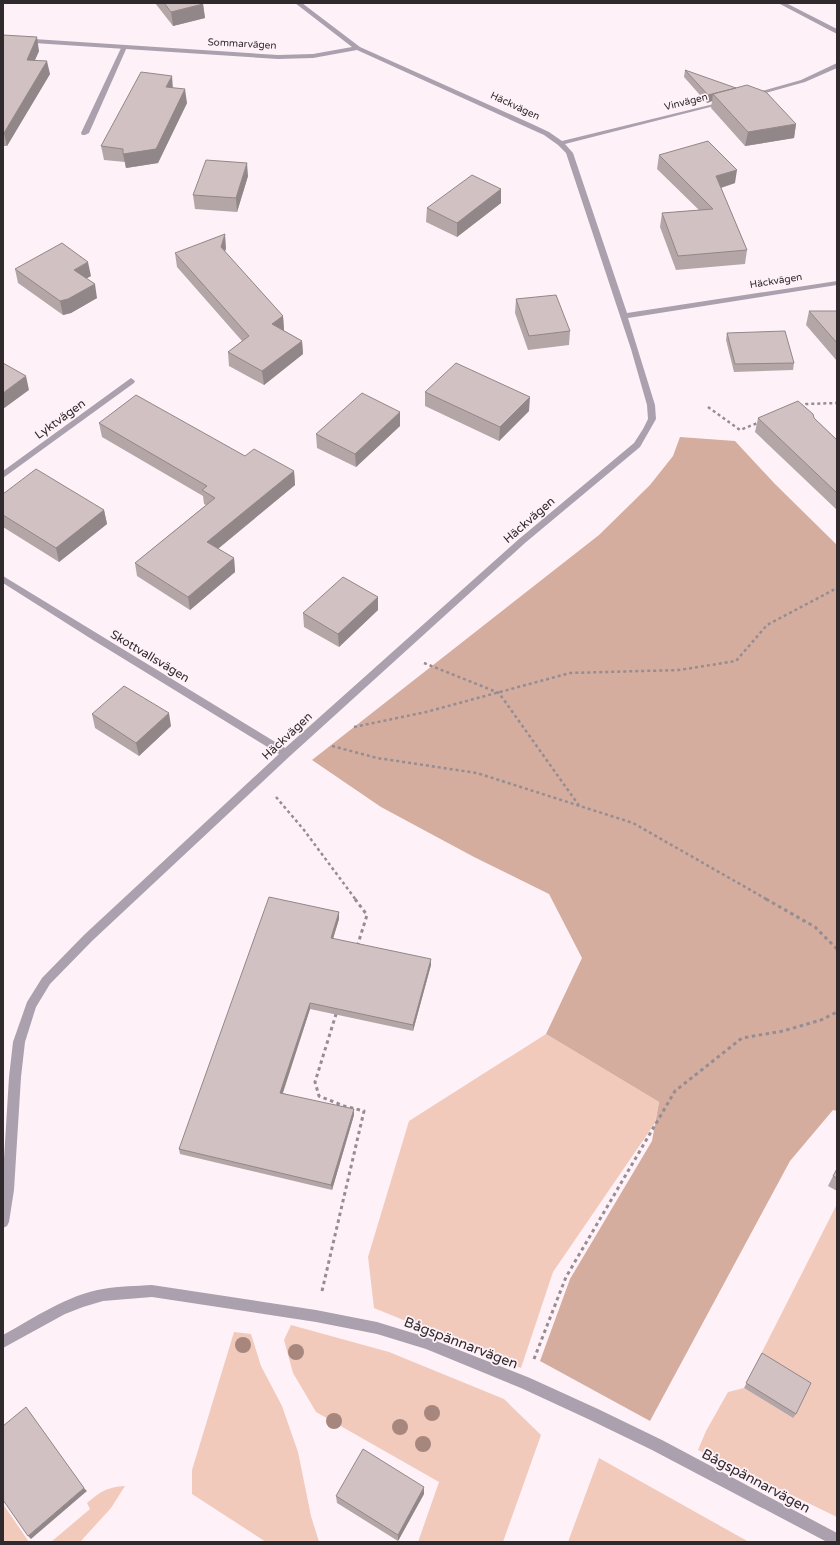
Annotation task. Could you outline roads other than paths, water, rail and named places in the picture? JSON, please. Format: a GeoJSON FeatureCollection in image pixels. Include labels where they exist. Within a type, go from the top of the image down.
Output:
{"type":"FeatureCollection","features":[{"type":"Feature","properties":{"kind":"street","name":"Häckvägen"},"geometry":{"type":"LineString","coordinates":[[3,1222],[8,1190],[15,1077],[19,1042],[31,1005],[46,981],[88,938],[286,753],[522,541],[637,445],[652,419],[651,405],[624,316],[569,153],[561,143],[552,136],[530,125],[358,48],[298,3]]}},
{"type":"Feature","properties":{"kind":"street"},"geometry":{"type":"LineString","coordinates":[[781,3],[837,32]]}},
{"type":"Feature","properties":{"kind":"street","name":"Sommarvägen"},"geometry":{"type":"LineString","coordinates":[[3,39],[298,57],[324,55],[358,48]]}},
{"type":"Feature","properties":{"kind":"street"},"geometry":{"type":"LineString","coordinates":[[85,133],[124,47]]}},
{"type":"Feature","properties":{"kind":"street","name":"Vinvägen"},"geometry":{"type":"LineString","coordinates":[[561,143],[738,99],[803,81],[837,65]]}},
{"type":"Feature","properties":{"kind":"street","name":"Häckvägen"},"geometry":{"type":"LineString","coordinates":[[624,316],[837,283]]}},
{"type":"Feature","properties":{"kind":"street","name":"Lyktvägen"},"geometry":{"type":"LineString","coordinates":[[3,475],[131,381]]}},
{"type":"Feature","properties":{"kind":"street","name":"Skottvallsvägen"},"geometry":{"type":"LineString","coordinates":[[3,579],[102,642],[286,753]]}},
{"type":"Feature","properties":{"kind":"street","name":"Bågspännarvägen"},"geometry":{"type":"LineString","coordinates":[[3,1342],[61,1310],[103,1295],[152,1291],[316,1316],[377,1328],[426,1343],[525,1383],[622,1428],[837,1540]]}}]}
